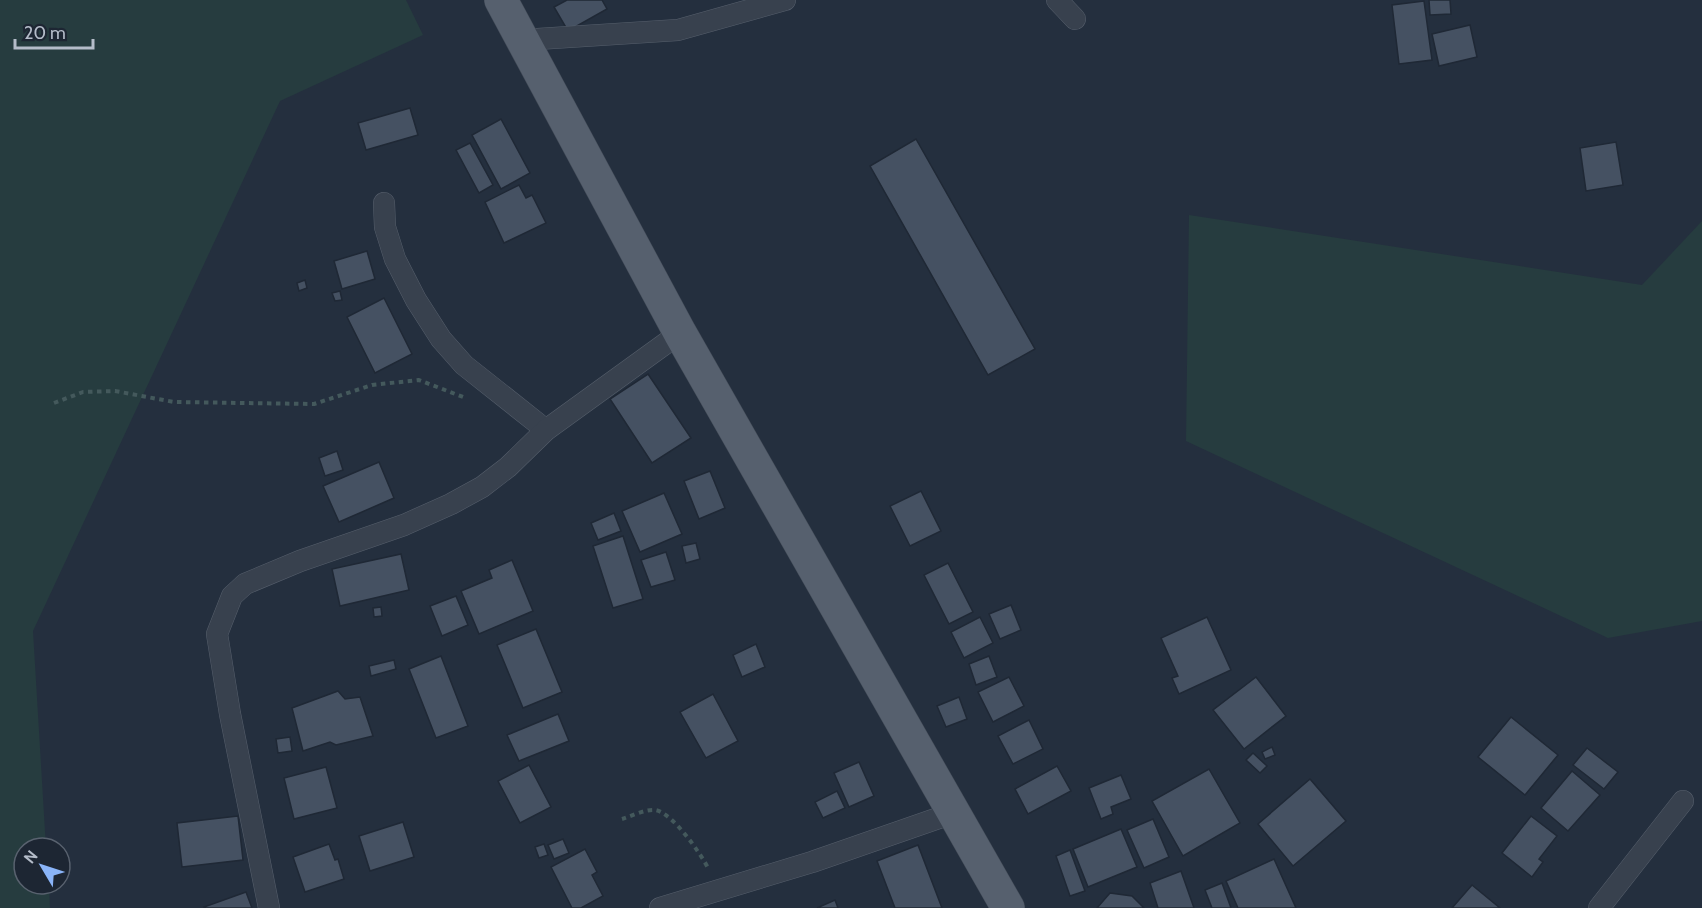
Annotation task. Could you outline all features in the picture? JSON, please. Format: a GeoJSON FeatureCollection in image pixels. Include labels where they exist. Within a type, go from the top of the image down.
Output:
{"type":"FeatureCollection","features":[{"type":"Feature","properties":{"kind":"main road"},"geometry":{"type":"LineString","coordinates":[[501,0],[680,333],[1008,908]]}},
{"type":"Feature","properties":{"kind":"street"},"geometry":{"type":"LineString","coordinates":[[522,40],[678,30],[785,0]]}},
{"type":"Feature","properties":{"kind":"street"},"geometry":{"type":"LineString","coordinates":[[1057,0],[1075,19]]}},
{"type":"Feature","properties":{"kind":"street"},"geometry":{"type":"LineString","coordinates":[[384,203],[385,227],[395,259],[416,300],[441,339],[464,365],[546,430]]}},
{"type":"Feature","properties":{"kind":"street"},"geometry":{"type":"LineString","coordinates":[[269,908],[230,714],[217,634],[232,596],[245,584],[300,561],[404,525],[482,487],[508,467],[546,430],[680,333]]}},
{"type":"Feature","properties":{"kind":"street"},"geometry":{"type":"LineString","coordinates":[[1599,908],[1683,801]]}},
{"type":"Feature","properties":{"kind":"street"},"geometry":{"type":"LineString","coordinates":[[660,908],[803,865],[953,813]]}},
{"type":"Feature","properties":{"kind":"path"},"geometry":{"type":"LineString","coordinates":[[54,403],[83,392],[115,391],[174,402],[314,404],[372,385],[419,380],[472,400]]}},
{"type":"Feature","properties":{"kind":"path"},"geometry":{"type":"LineString","coordinates":[[622,819],[652,810],[664,814],[683,831],[704,858],[719,889]]}},
{"type":"Feature","properties":{"kind":"green space"},"geometry":{"type":"Polygon","coordinates":[[[0,0],[406,0],[423,35],[280,101],[33,631],[45,836],[12,836],[12,896],[50,896],[50,908],[0,908],[0,0]]]}},
{"type":"Feature","properties":{"kind":"green space"},"geometry":{"type":"Polygon","coordinates":[[[1189,215],[1642,285],[1702,221],[1702,621],[1608,638],[1186,441],[1189,215]]]}},
{"type":"Feature","properties":{"kind":"building"},"geometry":{"type":"Polygon","coordinates":[[[567,0],[602,0],[607,9],[568,31],[554,7],[567,0]]]}},
{"type":"Feature","properties":{"kind":"building"},"geometry":{"type":"Polygon","coordinates":[[[1429,0],[1450,0],[1451,14],[1430,15],[1429,0]]]}},
{"type":"Feature","properties":{"kind":"building"},"geometry":{"type":"Polygon","coordinates":[[[1424,1],[1432,60],[1399,64],[1392,5],[1424,1]]]}},
{"type":"Feature","properties":{"kind":"building"},"geometry":{"type":"Polygon","coordinates":[[[1470,25],[1477,57],[1439,66],[1432,34],[1470,25]]]}},
{"type":"Feature","properties":{"kind":"building"},"geometry":{"type":"Polygon","coordinates":[[[410,108],[418,135],[366,150],[358,123],[410,108]]]}},
{"type":"Feature","properties":{"kind":"building"},"geometry":{"type":"Polygon","coordinates":[[[501,119],[530,173],[501,189],[472,135],[501,119]]]}},
{"type":"Feature","properties":{"kind":"building"},"geometry":{"type":"Polygon","coordinates":[[[916,139],[1035,349],[988,375],[870,166],[916,139]]]}},
{"type":"Feature","properties":{"kind":"building"},"geometry":{"type":"Polygon","coordinates":[[[1616,142],[1623,185],[1586,191],[1580,148],[1616,142]]]}},
{"type":"Feature","properties":{"kind":"building"},"geometry":{"type":"Polygon","coordinates":[[[470,143],[493,185],[479,193],[456,150],[470,143]]]}},
{"type":"Feature","properties":{"kind":"building"},"geometry":{"type":"Polygon","coordinates":[[[519,185],[526,198],[532,195],[546,223],[504,243],[485,202],[519,185]]]}},
{"type":"Feature","properties":{"kind":"building"},"geometry":{"type":"Polygon","coordinates":[[[367,251],[375,279],[342,289],[334,261],[367,251]]]}},
{"type":"Feature","properties":{"kind":"building"},"geometry":{"type":"Polygon","coordinates":[[[305,280],[307,288],[299,291],[297,283],[305,280]]]}},
{"type":"Feature","properties":{"kind":"building"},"geometry":{"type":"Polygon","coordinates":[[[340,291],[342,300],[335,301],[332,293],[340,291]]]}},
{"type":"Feature","properties":{"kind":"building"},"geometry":{"type":"Polygon","coordinates":[[[384,298],[412,354],[375,373],[347,317],[384,298]]]}},
{"type":"Feature","properties":{"kind":"building"},"geometry":{"type":"Polygon","coordinates":[[[648,374],[691,438],[652,463],[610,399],[648,374]]]}},
{"type":"Feature","properties":{"kind":"building"},"geometry":{"type":"Polygon","coordinates":[[[337,451],[343,470],[325,476],[319,458],[337,451]]]}},
{"type":"Feature","properties":{"kind":"building"},"geometry":{"type":"Polygon","coordinates":[[[379,462],[394,498],[339,522],[323,486],[379,462]]]}},
{"type":"Feature","properties":{"kind":"building"},"geometry":{"type":"Polygon","coordinates":[[[710,471],[725,508],[699,519],[684,481],[710,471]]]}},
{"type":"Feature","properties":{"kind":"building"},"geometry":{"type":"Polygon","coordinates":[[[921,491],[941,531],[910,546],[890,506],[921,491]]]}},
{"type":"Feature","properties":{"kind":"building"},"geometry":{"type":"Polygon","coordinates":[[[664,493],[682,534],[640,552],[622,511],[664,493]]]}},
{"type":"Feature","properties":{"kind":"building"},"geometry":{"type":"Polygon","coordinates":[[[614,513],[621,531],[598,540],[591,523],[614,513]]]}},
{"type":"Feature","properties":{"kind":"building"},"geometry":{"type":"Polygon","coordinates":[[[623,536],[643,599],[613,608],[593,546],[623,536]]]}},
{"type":"Feature","properties":{"kind":"building"},"geometry":{"type":"Polygon","coordinates":[[[696,543],[700,559],[686,563],[682,546],[696,543]]]}},
{"type":"Feature","properties":{"kind":"building"},"geometry":{"type":"Polygon","coordinates":[[[666,552],[675,580],[651,587],[641,560],[666,552]]]}},
{"type":"Feature","properties":{"kind":"building"},"geometry":{"type":"Polygon","coordinates":[[[401,554],[409,590],[340,606],[332,569],[401,554]]]}},
{"type":"Feature","properties":{"kind":"building"},"geometry":{"type":"Polygon","coordinates":[[[512,560],[533,611],[479,634],[461,591],[492,578],[489,570],[512,560]]]}},
{"type":"Feature","properties":{"kind":"building"},"geometry":{"type":"Polygon","coordinates":[[[948,563],[973,612],[949,624],[924,575],[948,563]]]}},
{"type":"Feature","properties":{"kind":"building"},"geometry":{"type":"Polygon","coordinates":[[[456,596],[468,625],[442,636],[430,606],[456,596]]]}},
{"type":"Feature","properties":{"kind":"building"},"geometry":{"type":"Polygon","coordinates":[[[1011,605],[1021,630],[1000,639],[989,614],[1011,605]]]}},
{"type":"Feature","properties":{"kind":"building"},"geometry":{"type":"Polygon","coordinates":[[[381,607],[382,616],[374,617],[373,608],[381,607]]]}},
{"type":"Feature","properties":{"kind":"building"},"geometry":{"type":"Polygon","coordinates":[[[980,617],[993,643],[964,658],[951,632],[980,617]]]}},
{"type":"Feature","properties":{"kind":"building"},"geometry":{"type":"Polygon","coordinates":[[[1207,617],[1231,670],[1179,694],[1172,678],[1178,676],[1161,638],[1207,617]]]}},
{"type":"Feature","properties":{"kind":"building"},"geometry":{"type":"Polygon","coordinates":[[[536,629],[562,692],[523,708],[497,645],[536,629]]]}},
{"type":"Feature","properties":{"kind":"building"},"geometry":{"type":"Polygon","coordinates":[[[756,644],[765,667],[742,677],[733,655],[756,644]]]}},
{"type":"Feature","properties":{"kind":"building"},"geometry":{"type":"Polygon","coordinates":[[[441,656],[468,726],[436,738],[409,669],[441,656]]]}},
{"type":"Feature","properties":{"kind":"building"},"geometry":{"type":"Polygon","coordinates":[[[989,656],[997,677],[976,685],[969,664],[989,656]]]}},
{"type":"Feature","properties":{"kind":"building"},"geometry":{"type":"Polygon","coordinates":[[[394,660],[396,669],[371,676],[369,666],[394,660]]]}},
{"type":"Feature","properties":{"kind":"building"},"geometry":{"type":"Polygon","coordinates":[[[1009,677],[1024,706],[993,722],[978,692],[1009,677]]]}},
{"type":"Feature","properties":{"kind":"building"},"geometry":{"type":"Polygon","coordinates":[[[1256,677],[1286,716],[1244,749],[1213,710],[1256,677]]]}},
{"type":"Feature","properties":{"kind":"building"},"geometry":{"type":"Polygon","coordinates":[[[338,691],[345,699],[360,697],[373,736],[336,745],[330,742],[303,751],[292,708],[338,691]]]}},
{"type":"Feature","properties":{"kind":"building"},"geometry":{"type":"Polygon","coordinates":[[[713,694],[738,741],[706,758],[680,712],[713,694]]]}},
{"type":"Feature","properties":{"kind":"building"},"geometry":{"type":"Polygon","coordinates":[[[959,697],[967,719],[946,727],[937,706],[959,697]]]}},
{"type":"Feature","properties":{"kind":"building"},"geometry":{"type":"Polygon","coordinates":[[[558,714],[569,741],[519,761],[507,735],[558,714]]]}},
{"type":"Feature","properties":{"kind":"building"},"geometry":{"type":"Polygon","coordinates":[[[1511,717],[1558,755],[1525,795],[1478,757],[1511,717]]]}},
{"type":"Feature","properties":{"kind":"building"},"geometry":{"type":"Polygon","coordinates":[[[1029,720],[1043,749],[1013,764],[998,736],[1029,720]]]}},
{"type":"Feature","properties":{"kind":"building"},"geometry":{"type":"Polygon","coordinates":[[[290,737],[292,751],[278,753],[276,739],[290,737]]]}},
{"type":"Feature","properties":{"kind":"building"},"geometry":{"type":"Polygon","coordinates":[[[1272,747],[1275,755],[1265,759],[1262,752],[1272,747]]]}},
{"type":"Feature","properties":{"kind":"building"},"geometry":{"type":"Polygon","coordinates":[[[1587,748],[1618,772],[1604,789],[1573,765],[1587,748]]]}},
{"type":"Feature","properties":{"kind":"building"},"geometry":{"type":"Polygon","coordinates":[[[1253,753],[1267,766],[1260,773],[1246,760],[1253,753]]]}},
{"type":"Feature","properties":{"kind":"building"},"geometry":{"type":"Polygon","coordinates":[[[859,762],[874,796],[849,807],[834,773],[859,762]]]}},
{"type":"Feature","properties":{"kind":"building"},"geometry":{"type":"Polygon","coordinates":[[[529,765],[551,807],[520,823],[498,781],[529,765]]]}},
{"type":"Feature","properties":{"kind":"building"},"geometry":{"type":"Polygon","coordinates":[[[1057,766],[1071,791],[1028,814],[1015,789],[1057,766]]]}},
{"type":"Feature","properties":{"kind":"building"},"geometry":{"type":"Polygon","coordinates":[[[326,767],[337,808],[294,819],[284,778],[326,767]]]}},
{"type":"Feature","properties":{"kind":"building"},"geometry":{"type":"Polygon","coordinates":[[[1209,769],[1240,823],[1183,856],[1152,801],[1209,769]]]}},
{"type":"Feature","properties":{"kind":"building"},"geometry":{"type":"Polygon","coordinates":[[[1572,771],[1600,795],[1568,831],[1541,808],[1572,771]]]}},
{"type":"Feature","properties":{"kind":"building"},"geometry":{"type":"Polygon","coordinates":[[[1121,775],[1131,799],[1111,807],[1113,814],[1101,819],[1089,788],[1121,775]]]}},
{"type":"Feature","properties":{"kind":"building"},"geometry":{"type":"Polygon","coordinates":[[[1310,779],[1346,821],[1293,866],[1258,824],[1310,779]]]}},
{"type":"Feature","properties":{"kind":"building"},"geometry":{"type":"Polygon","coordinates":[[[837,791],[845,808],[823,818],[815,802],[837,791]]]}},
{"type":"Feature","properties":{"kind":"building"},"geometry":{"type":"Polygon","coordinates":[[[238,816],[243,860],[182,867],[177,823],[238,816]]]}},
{"type":"Feature","properties":{"kind":"building"},"geometry":{"type":"Polygon","coordinates":[[[1531,816],[1557,836],[1539,859],[1543,862],[1532,877],[1502,853],[1531,816]]]}},
{"type":"Feature","properties":{"kind":"building"},"geometry":{"type":"Polygon","coordinates":[[[1153,819],[1169,857],[1144,868],[1127,830],[1153,819]]]}},
{"type":"Feature","properties":{"kind":"building"},"geometry":{"type":"Polygon","coordinates":[[[403,822],[414,857],[370,871],[359,836],[403,822]]]}},
{"type":"Feature","properties":{"kind":"building"},"geometry":{"type":"Polygon","coordinates":[[[1121,829],[1137,867],[1088,887],[1073,849],[1121,829]]]}},
{"type":"Feature","properties":{"kind":"building"},"geometry":{"type":"Polygon","coordinates":[[[563,839],[569,853],[554,859],[548,845],[563,839]]]}},
{"type":"Feature","properties":{"kind":"building"},"geometry":{"type":"Polygon","coordinates":[[[329,844],[335,860],[338,859],[344,879],[305,892],[293,857],[329,844]]]}},
{"type":"Feature","properties":{"kind":"building"},"geometry":{"type":"Polygon","coordinates":[[[544,844],[548,855],[539,858],[535,847],[544,844]]]}},
{"type":"Feature","properties":{"kind":"building"},"geometry":{"type":"Polygon","coordinates":[[[918,845],[942,908],[895,908],[877,861],[918,845]]]}},
{"type":"Feature","properties":{"kind":"building"},"geometry":{"type":"Polygon","coordinates":[[[585,849],[597,872],[592,875],[603,896],[581,908],[572,908],[551,867],[585,849]]]}},
{"type":"Feature","properties":{"kind":"building"},"geometry":{"type":"Polygon","coordinates":[[[1070,850],[1085,891],[1070,896],[1056,856],[1070,850]]]}},
{"type":"Feature","properties":{"kind":"building"},"geometry":{"type":"Polygon","coordinates":[[[1274,859],[1296,908],[1238,908],[1226,881],[1274,859]]]}},
{"type":"Feature","properties":{"kind":"building"},"geometry":{"type":"Polygon","coordinates":[[[1181,871],[1194,908],[1158,908],[1150,883],[1181,871]]]}},
{"type":"Feature","properties":{"kind":"building"},"geometry":{"type":"Polygon","coordinates":[[[1222,883],[1231,908],[1212,908],[1205,890],[1222,883]]]}},
{"type":"Feature","properties":{"kind":"building"},"geometry":{"type":"Polygon","coordinates":[[[1472,885],[1500,908],[1452,908],[1472,885]]]}},
{"type":"Feature","properties":{"kind":"building"},"geometry":{"type":"Polygon","coordinates":[[[246,892],[252,908],[204,907],[246,892]]]}},
{"type":"Feature","properties":{"kind":"building"},"geometry":{"type":"Polygon","coordinates":[[[1110,893],[1132,896],[1144,908],[1097,908],[1110,893]]]}},
{"type":"Feature","properties":{"kind":"building"},"geometry":{"type":"Polygon","coordinates":[[[835,900],[838,908],[817,908],[835,900]]]}}]}
